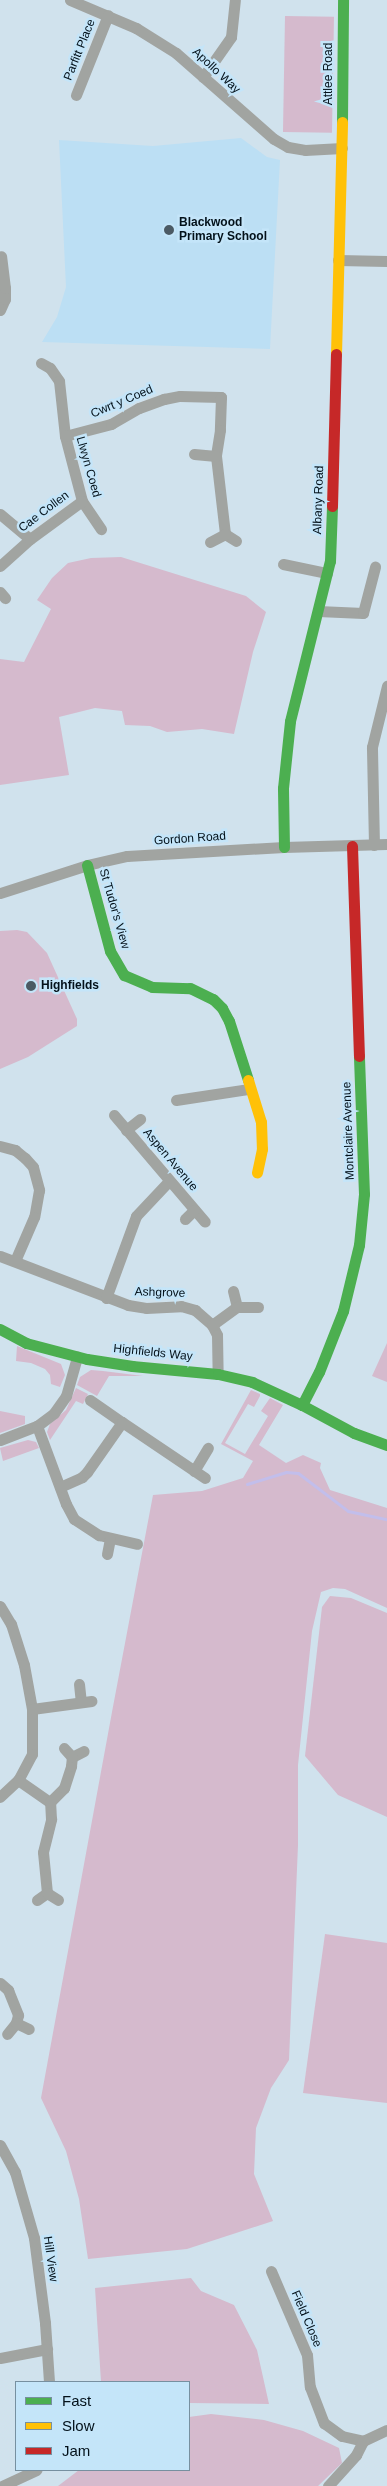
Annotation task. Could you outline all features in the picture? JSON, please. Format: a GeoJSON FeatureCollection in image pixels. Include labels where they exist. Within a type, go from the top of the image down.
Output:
{"type":"FeatureCollection","features":[{"type":"Feature","properties":{"kind":"street","name":"Apollo Way"},"geometry":{"type":"LineString","coordinates":[[70,0],[98,5],[108,16],[157,40],[176,53],[274,139],[288,146],[305,150],[342,148]]}},
{"type":"Feature","properties":{"kind":"street"},"geometry":{"type":"LineString","coordinates":[[203,78],[231,37],[235,0]]}},
{"type":"Feature","properties":{"kind":"street","name":"Attlee Road"},"geometry":{"type":"LineString","coordinates":[[342,148],[343,0]]}},
{"type":"Feature","properties":{"kind":"street","name":"Parfitt Place"},"geometry":{"type":"LineString","coordinates":[[76,95],[108,16]]}},
{"type":"Feature","properties":{"kind":"street","name":"Albany Road"},"geometry":{"type":"LineString","coordinates":[[284,847],[283,788],[286,749],[298,685],[330,561],[342,148]]}},
{"type":"Feature","properties":{"kind":"street"},"geometry":{"type":"LineString","coordinates":[[0,310],[5,299],[1,260]]}},
{"type":"Feature","properties":{"kind":"street"},"geometry":{"type":"LineString","coordinates":[[338,260],[387,261]]}},
{"type":"Feature","properties":{"kind":"street","name":"Llwyn Coed"},"geometry":{"type":"LineString","coordinates":[[42,363],[50,368],[59,381],[65,436],[82,501],[101,529]]}},
{"type":"Feature","properties":{"kind":"street","name":"Cwrt y Coed"},"geometry":{"type":"LineString","coordinates":[[65,436],[111,424],[139,408],[164,399],[180,396],[227,397],[216,456],[225,534]]}},
{"type":"Feature","properties":{"kind":"street"},"geometry":{"type":"LineString","coordinates":[[194,454],[216,456]]}},
{"type":"Feature","properties":{"kind":"street","name":"Cae Collen"},"geometry":{"type":"LineString","coordinates":[[0,566],[30,539],[82,501]]}},
{"type":"Feature","properties":{"kind":"street"},"geometry":{"type":"LineString","coordinates":[[0,514],[30,539]]}},
{"type":"Feature","properties":{"kind":"street"},"geometry":{"type":"LineString","coordinates":[[210,542],[225,534],[236,541]]}},
{"type":"Feature","properties":{"kind":"street"},"geometry":{"type":"LineString","coordinates":[[283,564],[327,573]]}},
{"type":"Feature","properties":{"kind":"street"},"geometry":{"type":"LineString","coordinates":[[318,611],[363,613],[375,567]]}},
{"type":"Feature","properties":{"kind":"street"},"geometry":{"type":"LineString","coordinates":[[374,845],[372,747],[387,686]]}},
{"type":"Feature","properties":{"kind":"street","name":"Gordon Road"},"geometry":{"type":"LineString","coordinates":[[0,893],[87,865],[127,856],[284,847],[387,844]]}},
{"type":"Feature","properties":{"kind":"street","name":"Montclaire Avenue"},"geometry":{"type":"LineString","coordinates":[[302,1405],[319,1372],[343,1311],[359,1245],[364,1194],[352,846]]}},
{"type":"Feature","properties":{"kind":"street","name":"St Tudor's View"},"geometry":{"type":"LineString","coordinates":[[87,865],[110,950],[124,975],[152,987],[190,988],[213,999],[222,1008],[261,1122],[262,1150],[257,1172]]}},
{"type":"Feature","properties":{"kind":"street"},"geometry":{"type":"LineString","coordinates":[[176,1100],[250,1089]]}},
{"type":"Feature","properties":{"kind":"street","name":"Aspen Avenue"},"geometry":{"type":"LineString","coordinates":[[114,1115],[168,1182],[205,1222]]}},
{"type":"Feature","properties":{"kind":"street"},"geometry":{"type":"LineString","coordinates":[[126,1130],[140,1119]]}},
{"type":"Feature","properties":{"kind":"street"},"geometry":{"type":"LineString","coordinates":[[0,1146],[14,1150],[32,1167],[39,1190],[34,1217],[15,1261]]}},
{"type":"Feature","properties":{"kind":"street"},"geometry":{"type":"LineString","coordinates":[[106,1298],[136,1216],[168,1182]]}},
{"type":"Feature","properties":{"kind":"street"},"geometry":{"type":"LineString","coordinates":[[185,1219],[194,1210]]}},
{"type":"Feature","properties":{"kind":"street","name":"Ashgrove"},"geometry":{"type":"LineString","coordinates":[[0,1256],[128,1305],[146,1308],[188,1307],[204,1316],[212,1325]]}},
{"type":"Feature","properties":{"kind":"street"},"geometry":{"type":"LineString","coordinates":[[233,1291],[237,1307]]}},
{"type":"Feature","properties":{"kind":"street"},"geometry":{"type":"LineString","coordinates":[[218,1374],[219,1345],[212,1325],[237,1307],[258,1307]]}},
{"type":"Feature","properties":{"kind":"street","name":"Highfields Way"},"geometry":{"type":"LineString","coordinates":[[0,1329],[26,1343],[77,1357],[132,1366],[218,1374],[252,1382],[302,1405],[354,1433],[387,1445]]}},
{"type":"Feature","properties":{"kind":"street"},"geometry":{"type":"LineString","coordinates":[[0,1440],[37,1426],[60,1405],[70,1384],[77,1357]]}},
{"type":"Feature","properties":{"kind":"street"},"geometry":{"type":"LineString","coordinates":[[90,1400],[205,1478]]}},
{"type":"Feature","properties":{"kind":"street"},"geometry":{"type":"LineString","coordinates":[[60,1487],[82,1477],[87,1472],[122,1422]]}},
{"type":"Feature","properties":{"kind":"street"},"geometry":{"type":"LineString","coordinates":[[37,1426],[74,1519],[99,1535],[137,1544]]}},
{"type":"Feature","properties":{"kind":"street"},"geometry":{"type":"LineString","coordinates":[[194,1471],[208,1448]]}},
{"type":"Feature","properties":{"kind":"street"},"geometry":{"type":"LineString","coordinates":[[107,1554],[110,1538]]}},
{"type":"Feature","properties":{"kind":"street"},"geometry":{"type":"LineString","coordinates":[[0,1606],[11,1624],[24,1666],[32,1709],[32,1754],[18,1780],[0,1797]]}},
{"type":"Feature","properties":{"kind":"street"},"geometry":{"type":"LineString","coordinates":[[32,1709],[86,1701],[79,1684]]}},
{"type":"Feature","properties":{"kind":"street"},"geometry":{"type":"LineString","coordinates":[[64,1748],[72,1757]]}},
{"type":"Feature","properties":{"kind":"street"},"geometry":{"type":"LineString","coordinates":[[58,1900],[42,1896],[43,1852],[51,1819],[50,1802],[64,1788],[72,1757],[84,1751]]}},
{"type":"Feature","properties":{"kind":"street"},"geometry":{"type":"LineString","coordinates":[[18,1780],[50,1802]]}},
{"type":"Feature","properties":{"kind":"street"},"geometry":{"type":"LineString","coordinates":[[0,1983],[8,1990],[16,2005],[18,2015],[16,2023],[7,2034]]}},
{"type":"Feature","properties":{"kind":"street"},"geometry":{"type":"LineString","coordinates":[[16,2023],[29,2029]]}},
{"type":"Feature","properties":{"kind":"street","name":"Hill View"},"geometry":{"type":"LineString","coordinates":[[0,2146],[15,2172],[34,2238],[49,2381]]}},
{"type":"Feature","properties":{"kind":"street","name":"Field Close"},"geometry":{"type":"LineString","coordinates":[[271,2271],[307,2355],[310,2387],[324,2424],[342,2436],[363,2441]]}},
{"type":"Feature","properties":{"kind":"street"},"geometry":{"type":"LineString","coordinates":[[0,2358],[47,2349]]}},
{"type":"Feature","properties":{"kind":"street"},"geometry":{"type":"LineString","coordinates":[[328,2486],[356,2455],[363,2441],[387,2430]]}},
{"type":"Feature","properties":{"kind":"street"},"geometry":{"type":"LineString","coordinates":[[2,2486],[35,2471]]}},
{"type":"Feature","properties":{"kind":"shaded area"},"geometry":{"type":"Polygon","coordinates":[[[285,16],[334,17],[332,133],[283,132],[285,16]]]}},
{"type":"Feature","properties":{"kind":"shaded area","name":"Blackwood Primary School"},"geometry":{"type":"Polygon","coordinates":[[[241,138],[267,157],[280,160],[270,349],[42,342],[57,317],[66,287],[59,140],[153,146],[241,138]]]}},
{"type":"Feature","properties":{"kind":"shaded area"},"geometry":{"type":"Polygon","coordinates":[[[121,557],[246,596],[266,612],[253,652],[234,734],[202,729],[167,732],[150,726],[125,725],[122,711],[95,708],[59,717],[69,775],[0,785],[0,659],[24,662],[51,609],[37,600],[52,578],[68,563],[91,558],[121,557]]]}},
{"type":"Feature","properties":{"kind":"shaded area","name":"Highfields"},"geometry":{"type":"Polygon","coordinates":[[[17,930],[27,932],[47,953],[77,1019],[77,1026],[28,1057],[0,1069],[0,931],[17,930]]]}},
{"type":"Feature","properties":{"kind":"shaded area"},"geometry":{"type":"Polygon","coordinates":[[[387,1343],[387,1382],[372,1376],[387,1343]]]}},
{"type":"Feature","properties":{"kind":"shaded area"},"geometry":{"type":"Polygon","coordinates":[[[17,1346],[61,1364],[65,1375],[60,1387],[51,1384],[50,1375],[45,1369],[31,1363],[16,1361],[17,1346]]]}},
{"type":"Feature","properties":{"kind":"shaded area"},"geometry":{"type":"Polygon","coordinates":[[[91,1370],[143,1376],[109,1376],[97,1396],[77,1385],[80,1377],[91,1370]]]}},
{"type":"Feature","properties":{"kind":"shaded area"},"geometry":{"type":"Polygon","coordinates":[[[76,1388],[88,1394],[83,1404],[76,1401],[50,1440],[47,1432],[50,1424],[66,1410],[76,1388]]]}},
{"type":"Feature","properties":{"kind":"shaded area"},"geometry":{"type":"Polygon","coordinates":[[[251,1390],[260,1394],[260,1396],[254,1407],[248,1404],[225,1443],[245,1454],[268,1416],[261,1411],[270,1398],[283,1405],[259,1445],[286,1463],[303,1455],[321,1463],[320,1468],[330,1490],[387,1508],[387,1608],[345,1589],[333,1588],[321,1592],[312,1631],[298,1765],[298,1845],[289,2060],[271,2088],[256,2128],[254,2174],[273,2221],[187,2249],[88,2259],[79,2199],[66,2151],[41,2098],[112,1712],[153,1495],[202,1491],[243,1478],[253,1461],[221,1444],[251,1390]]]}},
{"type":"Feature","properties":{"kind":"shaded area"},"geometry":{"type":"Polygon","coordinates":[[[0,1411],[25,1416],[25,1424],[0,1433],[0,1411]]]}},
{"type":"Feature","properties":{"kind":"shaded area"},"geometry":{"type":"Polygon","coordinates":[[[28,1440],[36,1442],[39,1448],[3,1461],[0,1448],[28,1440]]]}},
{"type":"Feature","properties":{"kind":"shaded area"},"geometry":{"type":"Polygon","coordinates":[[[330,1596],[351,1598],[387,1613],[387,1817],[338,1795],[305,1756],[322,1607],[330,1596]]]}},
{"type":"Feature","properties":{"kind":"shaded area"},"geometry":{"type":"Polygon","coordinates":[[[325,1934],[387,1943],[387,2103],[303,2093],[325,1934]]]}},
{"type":"Feature","properties":{"kind":"shaded area"},"geometry":{"type":"Polygon","coordinates":[[[191,2278],[201,2291],[234,2305],[257,2350],[269,2404],[190,2403],[190,2381],[101,2381],[95,2288],[191,2278]]]}},
{"type":"Feature","properties":{"kind":"shaded area"},"geometry":{"type":"Polygon","coordinates":[[[211,2414],[264,2420],[303,2431],[339,2448],[342,2463],[318,2486],[58,2486],[78,2471],[190,2471],[190,2417],[211,2414]]]}},
{"type":"Feature","properties":{"kind":"waterway"},"geometry":{"type":"LineString","coordinates":[[247,1484],[286,1472],[298,1473],[348,1511],[387,1519]]}},
{"type":"Feature","properties":{"kind":"traffic: fast"},"geometry":{"type":"LineString","coordinates":[[342,122],[343,0]]}},
{"type":"Feature","properties":{"kind":"traffic: fast"},"geometry":{"type":"LineString","coordinates":[[284,847],[283,788],[290,721],[330,561],[332,506]]}},
{"type":"Feature","properties":{"kind":"traffic: fast"},"geometry":{"type":"LineString","coordinates":[[87,865],[110,951],[124,975],[152,987],[190,988],[213,999],[222,1008],[229,1021],[248,1080]]}},
{"type":"Feature","properties":{"kind":"traffic: fast"},"geometry":{"type":"LineString","coordinates":[[302,1405],[319,1372],[343,1311],[359,1245],[364,1194],[359,1056]]}},
{"type":"Feature","properties":{"kind":"traffic: fast"},"geometry":{"type":"LineString","coordinates":[[0,1329],[26,1343],[87,1359],[132,1366],[218,1374],[252,1382],[302,1405],[354,1433],[387,1445]]}},
{"type":"Feature","properties":{"kind":"traffic: slow"},"geometry":{"type":"LineString","coordinates":[[336,354],[342,122]]}},
{"type":"Feature","properties":{"kind":"traffic: slow"},"geometry":{"type":"LineString","coordinates":[[248,1080],[261,1122],[262,1149],[257,1172]]}},
{"type":"Feature","properties":{"kind":"traffic: jam"},"geometry":{"type":"LineString","coordinates":[[332,506],[336,354]]}},
{"type":"Feature","properties":{"kind":"traffic: jam"},"geometry":{"type":"LineString","coordinates":[[352,846],[359,1056]]}},
{"type":"Feature","properties":{"kind":"place","name":"Blackwood Primary School"},"geometry":{"type":"Point","coordinates":[169,230]}},
{"type":"Feature","properties":{"kind":"place","name":"Highfields"},"geometry":{"type":"Point","coordinates":[31,986]}}]}
